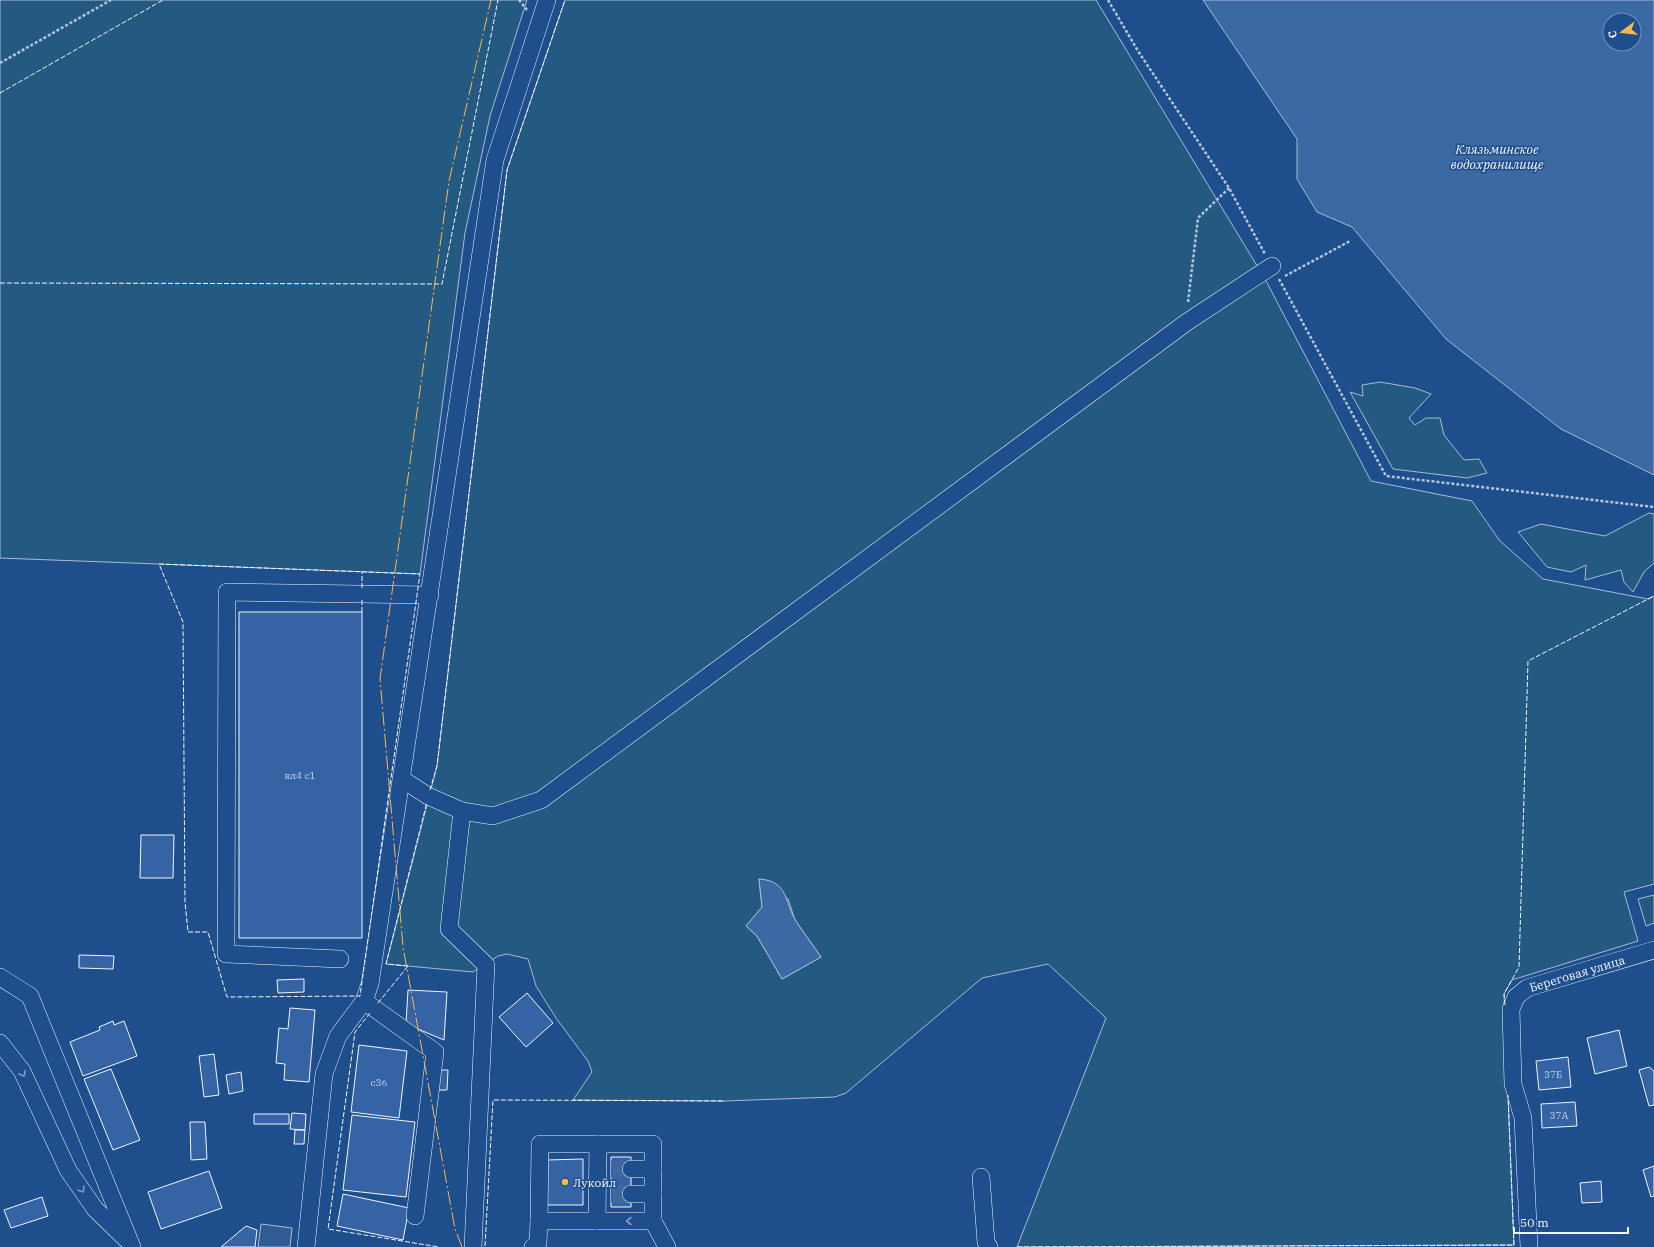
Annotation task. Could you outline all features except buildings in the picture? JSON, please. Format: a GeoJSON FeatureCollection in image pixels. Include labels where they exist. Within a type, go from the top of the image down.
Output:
{"type":"FeatureCollection","features":[{"type":"Feature","properties":{"kind":"street"},"geometry":{"type":"LineString","coordinates":[[306,1247],[324,1074],[338,1036],[364,1001],[370,984],[495,160],[547,0]]}},
{"type":"Feature","properties":{"kind":"street"},"geometry":{"type":"LineString","coordinates":[[402,779],[428,796],[462,811],[493,816],[541,800],[1187,322],[1275,273]]}},
{"type":"Feature","properties":{"kind":"street"},"geometry":{"type":"LineString","coordinates":[[340,959],[226,954],[227,592],[430,595]]}},
{"type":"Feature","properties":{"kind":"street"},"geometry":{"type":"LineString","coordinates":[[462,811],[449,929],[486,965],[473,1247]]}},
{"type":"Feature","properties":{"kind":"street","name":"Береговая улица"},"geometry":{"type":"LineString","coordinates":[[1529,1247],[1523,1118],[1513,1084],[1511,1009],[1516,996],[1527,988],[1654,950]]}},
{"type":"Feature","properties":{"kind":"street"},"geometry":{"type":"LineString","coordinates":[[0,977],[30,996],[131,1245]]}},
{"type":"Feature","properties":{"kind":"street"},"geometry":{"type":"LineString","coordinates":[[364,1001],[434,1052],[415,1216]]}},
{"type":"Feature","properties":{"kind":"street"},"geometry":{"type":"LineString","coordinates":[[0,1043],[22,1071],[73,1176],[94,1209],[131,1245]]}},
{"type":"Feature","properties":{"kind":"street"},"geometry":{"type":"LineString","coordinates":[[533,1247],[538,1243],[540,1144],[653,1144],[653,1221],[667,1247]]}},
{"type":"Feature","properties":{"kind":"street"},"geometry":{"type":"LineString","coordinates":[[597,1221],[604,1194],[604,1169],[598,1144]]}},
{"type":"Feature","properties":{"kind":"street"},"geometry":{"type":"LineString","coordinates":[[631,1169],[653,1169]]}},
{"type":"Feature","properties":{"kind":"street"},"geometry":{"type":"LineString","coordinates":[[981,1177],[986,1242],[989,1247]]}},
{"type":"Feature","properties":{"kind":"street"},"geometry":{"type":"LineString","coordinates":[[631,1194],[653,1194]]}},
{"type":"Feature","properties":{"kind":"street"},"geometry":{"type":"LineString","coordinates":[[539,1221],[653,1221]]}},
{"type":"Feature","properties":{"kind":"path"},"geometry":{"type":"LineString","coordinates":[[0,63],[111,0]]}},
{"type":"Feature","properties":{"kind":"path"},"geometry":{"type":"LineString","coordinates":[[1108,0],[1138,51],[1229,188],[1386,476],[1654,507]]}},
{"type":"Feature","properties":{"kind":"path"},"geometry":{"type":"LineString","coordinates":[[1187,322],[1198,218],[1229,188]]}},
{"type":"Feature","properties":{"kind":"path"},"geometry":{"type":"LineString","coordinates":[[1275,273],[1350,241]]}},
{"type":"Feature","properties":{"kind":"shaded area"},"geometry":{"type":"Polygon","coordinates":[[[0,0],[527,0],[490,116],[465,233],[420,574],[0,558],[0,0]]]}},
{"type":"Feature","properties":{"kind":"shaded area"},"geometry":{"type":"Polygon","coordinates":[[[565,0],[1096,0],[1265,279],[1371,481],[1472,501],[1500,541],[1543,579],[1648,599],[1654,596],[1654,884],[1624,892],[1638,941],[1512,980],[1504,994],[1514,1245],[1017,1247],[1106,1018],[1048,964],[982,978],[846,1093],[835,1097],[725,1101],[573,1100],[592,1072],[588,1061],[556,1018],[536,986],[528,959],[507,954],[498,956],[473,972],[386,964],[437,766],[507,170],[565,0]],[[759,879],[762,907],[746,926],[757,936],[782,979],[821,957],[795,920],[788,899],[759,879]]]}},
{"type":"Feature","properties":{"kind":"shaded area"},"geometry":{"type":"Polygon","coordinates":[[[1380,382],[1415,388],[1431,394],[1409,418],[1415,425],[1426,418],[1440,418],[1444,435],[1464,460],[1479,459],[1487,473],[1467,478],[1393,469],[1350,392],[1363,396],[1362,385],[1380,382]]]}},
{"type":"Feature","properties":{"kind":"shaded area"},"geometry":{"type":"Polygon","coordinates":[[[1649,513],[1654,514],[1654,563],[1644,572],[1633,592],[1624,582],[1621,570],[1585,580],[1586,565],[1571,572],[1547,567],[1518,532],[1541,524],[1605,536],[1649,513]]]}},
{"type":"Feature","properties":{"kind":"shaded area"},"geometry":{"type":"Polygon","coordinates":[[[1654,895],[1654,923],[1646,926],[1638,899],[1654,895]]]}},
{"type":"Feature","properties":{"kind":"shaded area"},"geometry":{"type":"Polygon","coordinates":[[[261,1224],[292,1228],[290,1247],[258,1247],[261,1224]]]}},
{"type":"Feature","properties":{"kind":"water","name":"Клязьминское водохранилище"},"geometry":{"type":"Polygon","coordinates":[[[1203,0],[1654,0],[1654,475],[1561,429],[1446,339],[1352,227],[1317,212],[1297,179],[1297,139],[1203,0]]]}},
{"type":"Feature","properties":{"kind":"water"},"geometry":{"type":"Polygon","coordinates":[[[759,879],[769,881],[781,888],[796,921],[821,957],[782,979],[757,936],[746,926],[762,907],[759,879]]]}},
{"type":"Feature","properties":{"kind":"tunnel"},"geometry":{"type":"LineString","coordinates":[[611,1169],[631,1169]]}},
{"type":"Feature","properties":{"kind":"tunnel"},"geometry":{"type":"LineString","coordinates":[[611,1194],[631,1194]]}},
{"type":"Feature","properties":{"kind":"fence"},"geometry":{"type":"LineString","coordinates":[[0,93],[163,0]]}},
{"type":"Feature","properties":{"kind":"fence"},"geometry":{"type":"LineString","coordinates":[[0,283],[442,284],[498,0]]}},
{"type":"Feature","properties":{"kind":"fence"},"geometry":{"type":"LineString","coordinates":[[430,790],[437,766],[507,170],[565,0]]}},
{"type":"Feature","properties":{"kind":"fence"},"geometry":{"type":"LineString","coordinates":[[159,564],[420,574],[360,996],[227,997],[208,932],[188,932],[185,902],[183,622],[159,564]]}},
{"type":"Feature","properties":{"kind":"fence"},"geometry":{"type":"LineString","coordinates":[[362,572],[362,588]]}},
{"type":"Feature","properties":{"kind":"fence"},"geometry":{"type":"LineString","coordinates":[[1505,1005],[1504,994],[1519,967],[1528,661],[1654,596]]}},
{"type":"Feature","properties":{"kind":"fence"},"geometry":{"type":"LineString","coordinates":[[362,600],[362,612]]}},
{"type":"Feature","properties":{"kind":"fence"},"geometry":{"type":"LineString","coordinates":[[408,966],[386,964],[427,802]]}},
{"type":"Feature","properties":{"kind":"fence"},"geometry":{"type":"LineString","coordinates":[[378,1003],[408,966]]}},
{"type":"Feature","properties":{"kind":"fence"},"geometry":{"type":"LineString","coordinates":[[370,1013],[355,1032],[328,1229],[439,1247]]}},
{"type":"Feature","properties":{"kind":"fence"},"geometry":{"type":"LineString","coordinates":[[1017,1247],[1514,1245],[1508,1095]]}},
{"type":"Feature","properties":{"kind":"fence"},"geometry":{"type":"LineString","coordinates":[[485,1246],[493,1100],[725,1101]]}},
{"type":"Feature","properties":{"kind":"power"},"geometry":{"type":"LineString","coordinates":[[462,1247],[455,1229],[403,947],[380,679],[449,181],[491,0]]}},
{"type":"Feature","properties":{"kind":"place","name":"Лукойл"},"geometry":{"type":"Point","coordinates":[565,1182]}}]}
